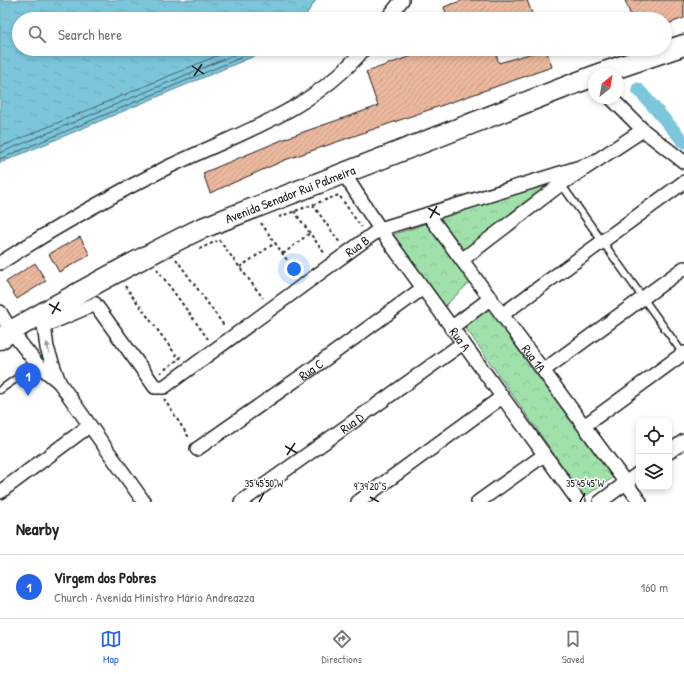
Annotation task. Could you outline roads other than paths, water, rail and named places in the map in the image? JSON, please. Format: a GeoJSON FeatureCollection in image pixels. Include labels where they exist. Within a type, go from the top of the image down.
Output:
{"type":"FeatureCollection","features":[{"type":"Feature","properties":{"kind":"main road","name":"Avenida Senador Rui Palmeira"},"geometry":{"type":"LineString","coordinates":[[672,49],[684,45]]}},
{"type":"Feature","properties":{"kind":"main road","name":"Avenida Senador Rui Palmeira"},"geometry":{"type":"LineString","coordinates":[[620,68],[653,56]]}},
{"type":"Feature","properties":{"kind":"main road","name":"Avenida Senador Rui Palmeira"},"geometry":{"type":"LineString","coordinates":[[6,335],[44,319],[142,257],[200,229],[588,80]]}},
{"type":"Feature","properties":{"kind":"street"},"geometry":{"type":"LineString","coordinates":[[393,12],[402,0]]}},
{"type":"Feature","properties":{"kind":"street"},"geometry":{"type":"LineString","coordinates":[[0,263],[56,227],[130,186],[283,115],[319,92],[340,74],[357,56]]}},
{"type":"Feature","properties":{"kind":"street"},"geometry":{"type":"LineString","coordinates":[[618,104],[642,130],[684,162]]}},
{"type":"Feature","properties":{"kind":"street"},"geometry":{"type":"LineString","coordinates":[[463,260],[560,184],[642,130]]}},
{"type":"Feature","properties":{"kind":"street","name":"Rua B"},"geometry":{"type":"LineString","coordinates":[[44,319],[95,304],[152,384],[164,388],[380,230],[590,164]]}},
{"type":"Feature","properties":{"kind":"street","name":"Rua A"},"geometry":{"type":"LineString","coordinates":[[344,174],[380,230],[579,502]]}},
{"type":"Feature","properties":{"kind":"street"},"geometry":{"type":"LineString","coordinates":[[503,314],[684,182]]}},
{"type":"Feature","properties":{"kind":"street","name":"Rua 1A"},"geometry":{"type":"LineString","coordinates":[[428,214],[640,502]]}},
{"type":"Feature","properties":{"kind":"street"},"geometry":{"type":"LineString","coordinates":[[544,370],[684,268]]}},
{"type":"Feature","properties":{"kind":"street","name":"Rua C"},"geometry":{"type":"LineString","coordinates":[[197,449],[313,368],[423,288]]}},
{"type":"Feature","properties":{"kind":"street"},"geometry":{"type":"LineString","coordinates":[[451,328],[491,298]]}},
{"type":"Feature","properties":{"kind":"street"},"geometry":{"type":"LineString","coordinates":[[0,312],[6,335],[59,382]]}},
{"type":"Feature","properties":{"kind":"street"},"geometry":{"type":"LineString","coordinates":[[44,319],[47,348],[59,382],[144,502]]}},
{"type":"Feature","properties":{"kind":"street","name":"Rua D"},"geometry":{"type":"LineString","coordinates":[[241,502],[463,344]]}},
{"type":"Feature","properties":{"kind":"street"},"geometry":{"type":"LineString","coordinates":[[584,426],[684,354]]}},
{"type":"Feature","properties":{"kind":"street"},"geometry":{"type":"LineString","coordinates":[[358,502],[502,397]]}},
{"type":"Feature","properties":{"kind":"street"},"geometry":{"type":"LineString","coordinates":[[0,492],[89,426]]}},
{"type":"Feature","properties":{"kind":"street"},"geometry":{"type":"LineString","coordinates":[[672,450],[684,441]]}},
{"type":"Feature","properties":{"kind":"street"},"geometry":{"type":"LineString","coordinates":[[478,502],[544,454]]}},
{"type":"Feature","properties":{"kind":"street"},"geometry":{"type":"LineString","coordinates":[[600,502],[636,476]]}},
{"type":"Feature","properties":{"kind":"lane"},"geometry":{"type":"LineString","coordinates":[[560,184],[684,354]]}},
{"type":"Feature","properties":{"kind":"lane"},"geometry":{"type":"LineString","coordinates":[[0,390],[38,364]]}},
{"type":"Feature","properties":{"kind":"water"},"geometry":{"type":"Polygon","coordinates":[[[0,0],[316,0],[308,12],[12,12],[12,56],[254,56],[0,163],[0,0]]]}},
{"type":"Feature","properties":{"kind":"waterway"},"geometry":{"type":"LineString","coordinates":[[638,89],[684,142]]}},
{"type":"Feature","properties":{"kind":"place","name":"Virgem dos Pobres"},"geometry":{"type":"Point","coordinates":[28,396]}}]}
